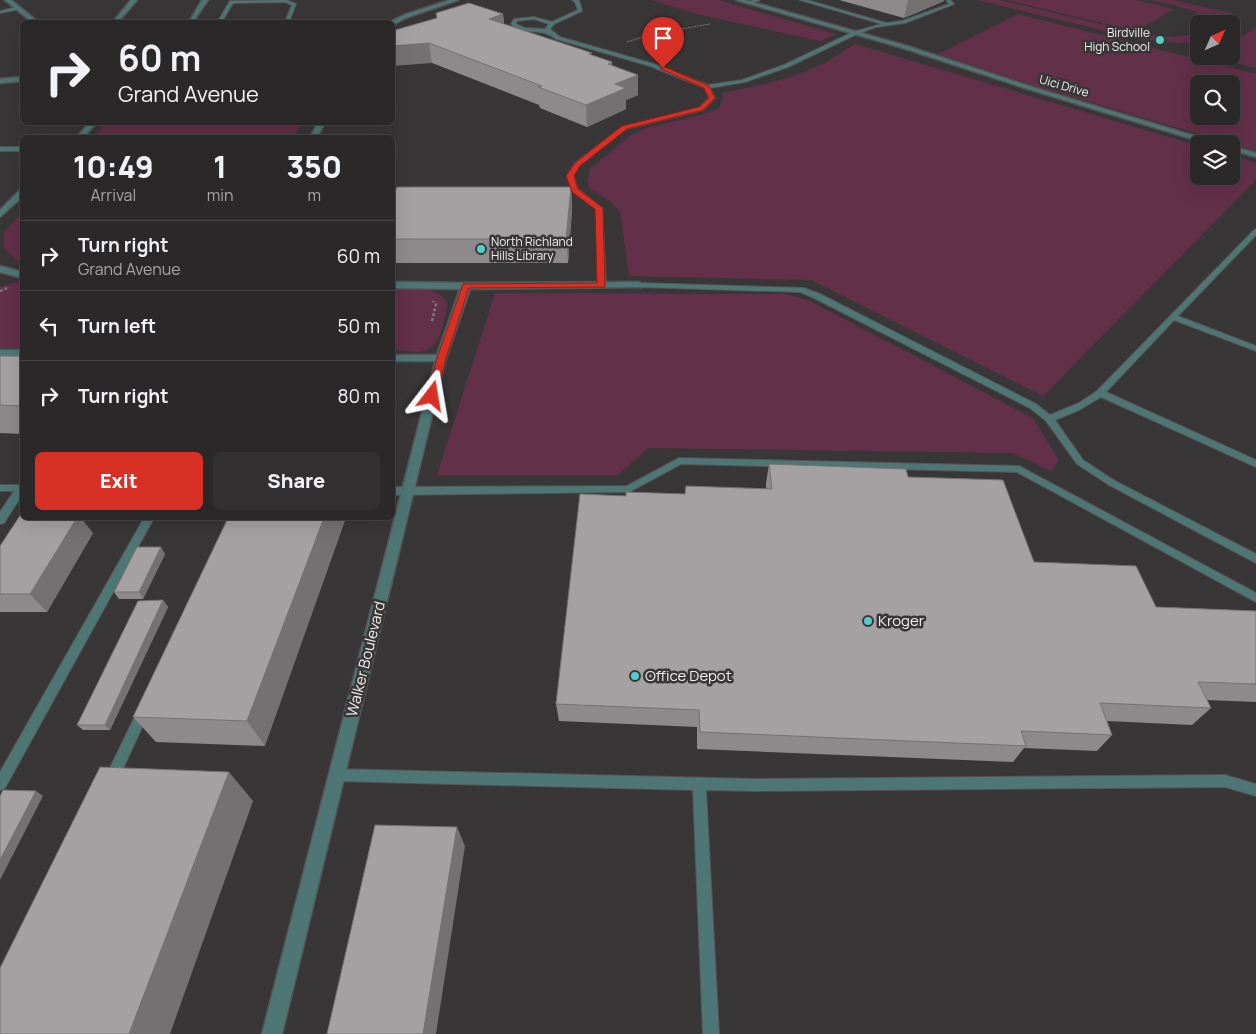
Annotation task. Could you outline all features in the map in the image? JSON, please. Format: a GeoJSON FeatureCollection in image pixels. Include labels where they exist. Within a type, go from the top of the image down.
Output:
{"type":"FeatureCollection","features":[{"type":"Feature","properties":{"kind":"street"},"geometry":{"type":"LineString","coordinates":[[8,0],[33,20]]}},
{"type":"Feature","properties":{"kind":"street"},"geometry":{"type":"LineString","coordinates":[[117,20],[134,0]]}},
{"type":"Feature","properties":{"kind":"street"},"geometry":{"type":"LineString","coordinates":[[191,20],[205,0]]}},
{"type":"Feature","properties":{"kind":"street"},"geometry":{"type":"LineString","coordinates":[[395,22],[445,1],[455,0]]}},
{"type":"Feature","properties":{"kind":"street","name":"Uici Drive"},"geometry":{"type":"LineString","coordinates":[[740,0],[905,47],[1030,88],[1190,136]]}},
{"type":"Feature","properties":{"kind":"street"},"geometry":{"type":"LineString","coordinates":[[0,81],[20,79]]}},
{"type":"Feature","properties":{"kind":"street"},"geometry":{"type":"LineString","coordinates":[[82,135],[91,125]]}},
{"type":"Feature","properties":{"kind":"street"},"geometry":{"type":"LineString","coordinates":[[1240,151],[1256,155]]}},
{"type":"Feature","properties":{"kind":"street"},"geometry":{"type":"LineString","coordinates":[[0,215],[20,195]]}},
{"type":"Feature","properties":{"kind":"street"},"geometry":{"type":"LineString","coordinates":[[1,272],[20,275]]}},
{"type":"Feature","properties":{"kind":"street"},"geometry":{"type":"LineString","coordinates":[[395,285],[639,285]]}},
{"type":"Feature","properties":{"kind":"street","name":"Walker Boulevard"},"geometry":{"type":"LineString","coordinates":[[272,1034],[442,358],[466,286]]}},
{"type":"Feature","properties":{"kind":"street"},"geometry":{"type":"LineString","coordinates":[[0,353],[20,353]]}},
{"type":"Feature","properties":{"kind":"street"},"geometry":{"type":"LineString","coordinates":[[395,358],[442,358]]}},
{"type":"Feature","properties":{"kind":"lane"},"geometry":{"type":"LineString","coordinates":[[549,31],[547,29],[552,23],[580,10],[577,1],[574,0]]}},
{"type":"Feature","properties":{"kind":"lane"},"geometry":{"type":"LineString","coordinates":[[749,3],[758,0]]}},
{"type":"Feature","properties":{"kind":"lane"},"geometry":{"type":"LineString","coordinates":[[802,0],[888,24]]}},
{"type":"Feature","properties":{"kind":"lane"},"geometry":{"type":"LineString","coordinates":[[706,87],[743,81],[786,66],[855,33],[875,26],[903,22],[952,4],[948,0]]}},
{"type":"Feature","properties":{"kind":"lane"},"geometry":{"type":"LineString","coordinates":[[221,20],[232,1],[285,1],[294,4],[288,20]]}},
{"type":"Feature","properties":{"kind":"lane"},"geometry":{"type":"LineString","coordinates":[[0,12],[18,8]]}},
{"type":"Feature","properties":{"kind":"lane"},"geometry":{"type":"LineString","coordinates":[[552,23],[534,18],[516,20],[514,24],[516,27],[527,30],[549,31],[558,38],[647,62],[680,74],[706,87],[712,98],[701,109],[624,128],[577,164],[570,176],[575,190],[599,208],[602,285]]}},
{"type":"Feature","properties":{"kind":"lane"},"geometry":{"type":"LineString","coordinates":[[0,149],[20,149]]}},
{"type":"Feature","properties":{"kind":"lane"},"geometry":{"type":"LineString","coordinates":[[1049,419],[1073,410],[1100,393],[1256,231]]}},
{"type":"Feature","properties":{"kind":"lane"},"geometry":{"type":"LineString","coordinates":[[639,285],[801,290],[1033,406],[1049,419],[1080,462],[1112,483],[1256,559]]}},
{"type":"Feature","properties":{"kind":"lane"},"geometry":{"type":"LineString","coordinates":[[1173,316],[1256,349]]}},
{"type":"Feature","properties":{"kind":"lane"},"geometry":{"type":"LineString","coordinates":[[1100,393],[1256,464]]}},
{"type":"Feature","properties":{"kind":"lane"},"geometry":{"type":"LineString","coordinates":[[395,491],[629,489],[679,462],[1019,469],[1256,598]]}},
{"type":"Feature","properties":{"kind":"lane"},"geometry":{"type":"LineString","coordinates":[[0,488],[20,488]]}},
{"type":"Feature","properties":{"kind":"lane"},"geometry":{"type":"LineString","coordinates":[[0,520],[20,491]]}},
{"type":"Feature","properties":{"kind":"lane"},"geometry":{"type":"LineString","coordinates":[[0,784],[148,520]]}},
{"type":"Feature","properties":{"kind":"lane"},"geometry":{"type":"LineString","coordinates":[[107,789],[149,698]]}},
{"type":"Feature","properties":{"kind":"lane"},"geometry":{"type":"LineString","coordinates":[[336,775],[802,785],[1225,781],[1256,790]]}},
{"type":"Feature","properties":{"kind":"lane"},"geometry":{"type":"LineString","coordinates":[[699,784],[711,1034]]}},
{"type":"Feature","properties":{"kind":"path"},"geometry":{"type":"LineString","coordinates":[[604,51],[646,36],[710,24]]}},
{"type":"Feature","properties":{"kind":"path"},"geometry":{"type":"LineString","coordinates":[[431,328],[436,304],[432,300]]}},
{"type":"Feature","properties":{"kind":"shaded area"},"geometry":{"type":"Polygon","coordinates":[[[651,0],[718,0],[836,34],[821,41],[815,40],[697,14],[651,0]]]}},
{"type":"Feature","properties":{"kind":"shaded area"},"geometry":{"type":"Polygon","coordinates":[[[977,0],[1000,0],[1142,34],[1172,37],[1190,35],[1190,42],[1139,39],[977,0]]]}},
{"type":"Feature","properties":{"kind":"shaded area"},"geometry":{"type":"Polygon","coordinates":[[[1008,0],[1136,0],[1174,9],[1136,31],[1008,0]]]}},
{"type":"Feature","properties":{"kind":"shaded area"},"geometry":{"type":"Polygon","coordinates":[[[1149,0],[1172,0],[1233,13],[1230,15],[1200,15],[1191,10],[1149,0]]]}},
{"type":"Feature","properties":{"kind":"shaded area"},"geometry":{"type":"Polygon","coordinates":[[[1018,14],[1190,57],[1190,65],[1220,65],[1256,74],[1256,151],[1240,146],[1240,135],[1202,135],[1032,85],[938,54],[1018,14]]]}},
{"type":"Feature","properties":{"kind":"shaded area"},"geometry":{"type":"Polygon","coordinates":[[[1256,27],[1256,68],[1240,64],[1240,38],[1256,27]]]}},
{"type":"Feature","properties":{"kind":"shaded area"},"geometry":{"type":"Polygon","coordinates":[[[855,44],[1190,143],[1190,185],[1240,185],[1240,158],[1256,163],[1256,180],[1043,396],[811,280],[629,276],[620,211],[608,200],[589,188],[587,180],[590,169],[628,137],[646,128],[701,115],[719,108],[723,92],[783,79],[828,61],[855,44]]]}},
{"type":"Feature","properties":{"kind":"shaded area"},"geometry":{"type":"Polygon","coordinates":[[[105,125],[302,125],[294,135],[95,135],[105,125]]]}},
{"type":"Feature","properties":{"kind":"shaded area"},"geometry":{"type":"Polygon","coordinates":[[[20,214],[20,261],[16,260],[4,248],[4,232],[20,214]]]}},
{"type":"Feature","properties":{"kind":"shaded area"},"geometry":{"type":"Polygon","coordinates":[[[20,282],[20,348],[0,348],[0,287],[20,282]]]}},
{"type":"Feature","properties":{"kind":"shaded area"},"geometry":{"type":"Polygon","coordinates":[[[416,288],[431,290],[438,293],[448,304],[441,331],[435,344],[424,351],[395,350],[395,289],[416,288]]]}},
{"type":"Feature","properties":{"kind":"shaded area"},"geometry":{"type":"Polygon","coordinates":[[[495,293],[786,294],[808,300],[1033,418],[1059,460],[1051,471],[1012,453],[648,448],[618,475],[437,475],[495,293]]]}},
{"type":"Feature","properties":{"kind":"building"},"geometry":{"type":"Polygon","coordinates":[[[469,3],[503,14],[489,19],[592,53],[589,54],[612,62],[608,64],[638,75],[615,84],[626,88],[586,105],[538,87],[542,86],[429,43],[395,46],[395,30],[437,18],[436,13],[469,3]]]}},
{"type":"Feature","properties":{"kind":"building"},"geometry":{"type":"Polygon","coordinates":[[[397,187],[571,187],[566,239],[395,239],[395,191],[397,187]]]}},
{"type":"Feature","properties":{"kind":"building"},"geometry":{"type":"Polygon","coordinates":[[[0,356],[20,356],[20,406],[0,405],[0,356]]]}},
{"type":"Feature","properties":{"kind":"building"},"geometry":{"type":"Polygon","coordinates":[[[769,464],[906,469],[908,477],[1003,480],[1034,562],[1136,566],[1156,607],[1256,611],[1256,684],[1198,682],[1211,708],[1100,703],[1112,735],[1021,731],[1026,746],[700,732],[699,710],[556,704],[580,494],[626,496],[626,492],[685,494],[686,486],[772,489],[769,464]]]}},
{"type":"Feature","properties":{"kind":"building"},"geometry":{"type":"Polygon","coordinates":[[[20,516],[20,520],[76,520],[30,594],[0,594],[0,546],[20,516]]]}},
{"type":"Feature","properties":{"kind":"building"},"geometry":{"type":"Polygon","coordinates":[[[227,520],[323,520],[247,721],[133,717],[227,520]]]}},
{"type":"Feature","properties":{"kind":"building"},"geometry":{"type":"Polygon","coordinates":[[[137,547],[161,547],[139,592],[114,592],[137,547]]]}},
{"type":"Feature","properties":{"kind":"building"},"geometry":{"type":"Polygon","coordinates":[[[163,600],[105,725],[77,725],[138,601],[163,600]]]}},
{"type":"Feature","properties":{"kind":"building"},"geometry":{"type":"Polygon","coordinates":[[[100,767],[229,772],[129,1034],[0,1034],[0,968],[100,767]]]}},
{"type":"Feature","properties":{"kind":"building"},"geometry":{"type":"Polygon","coordinates":[[[3,790],[36,791],[0,860],[0,796],[3,790]]]}},
{"type":"Feature","properties":{"kind":"building"},"geometry":{"type":"Polygon","coordinates":[[[375,825],[457,827],[423,1034],[327,1034],[375,825]]]}},
{"type":"Feature","properties":{"kind":"place","name":"Birdville High School"},"geometry":{"type":"Point","coordinates":[1160,40]}},
{"type":"Feature","properties":{"kind":"place","name":"North Richland Hills Library"},"geometry":{"type":"Point","coordinates":[481,249]}},
{"type":"Feature","properties":{"kind":"place","name":"Kroger"},"geometry":{"type":"Point","coordinates":[868,621]}},
{"type":"Feature","properties":{"kind":"place","name":"Office Depot"},"geometry":{"type":"Point","coordinates":[635,676]}},
{"type":"Feature","properties":{"kind":"route"},"geometry":{"type":"LineString","coordinates":[[432,396],[442,358],[466,286],[602,285],[599,208],[575,190],[570,176],[577,164],[624,128],[701,109],[712,98],[706,87],[663,68]]}}]}
